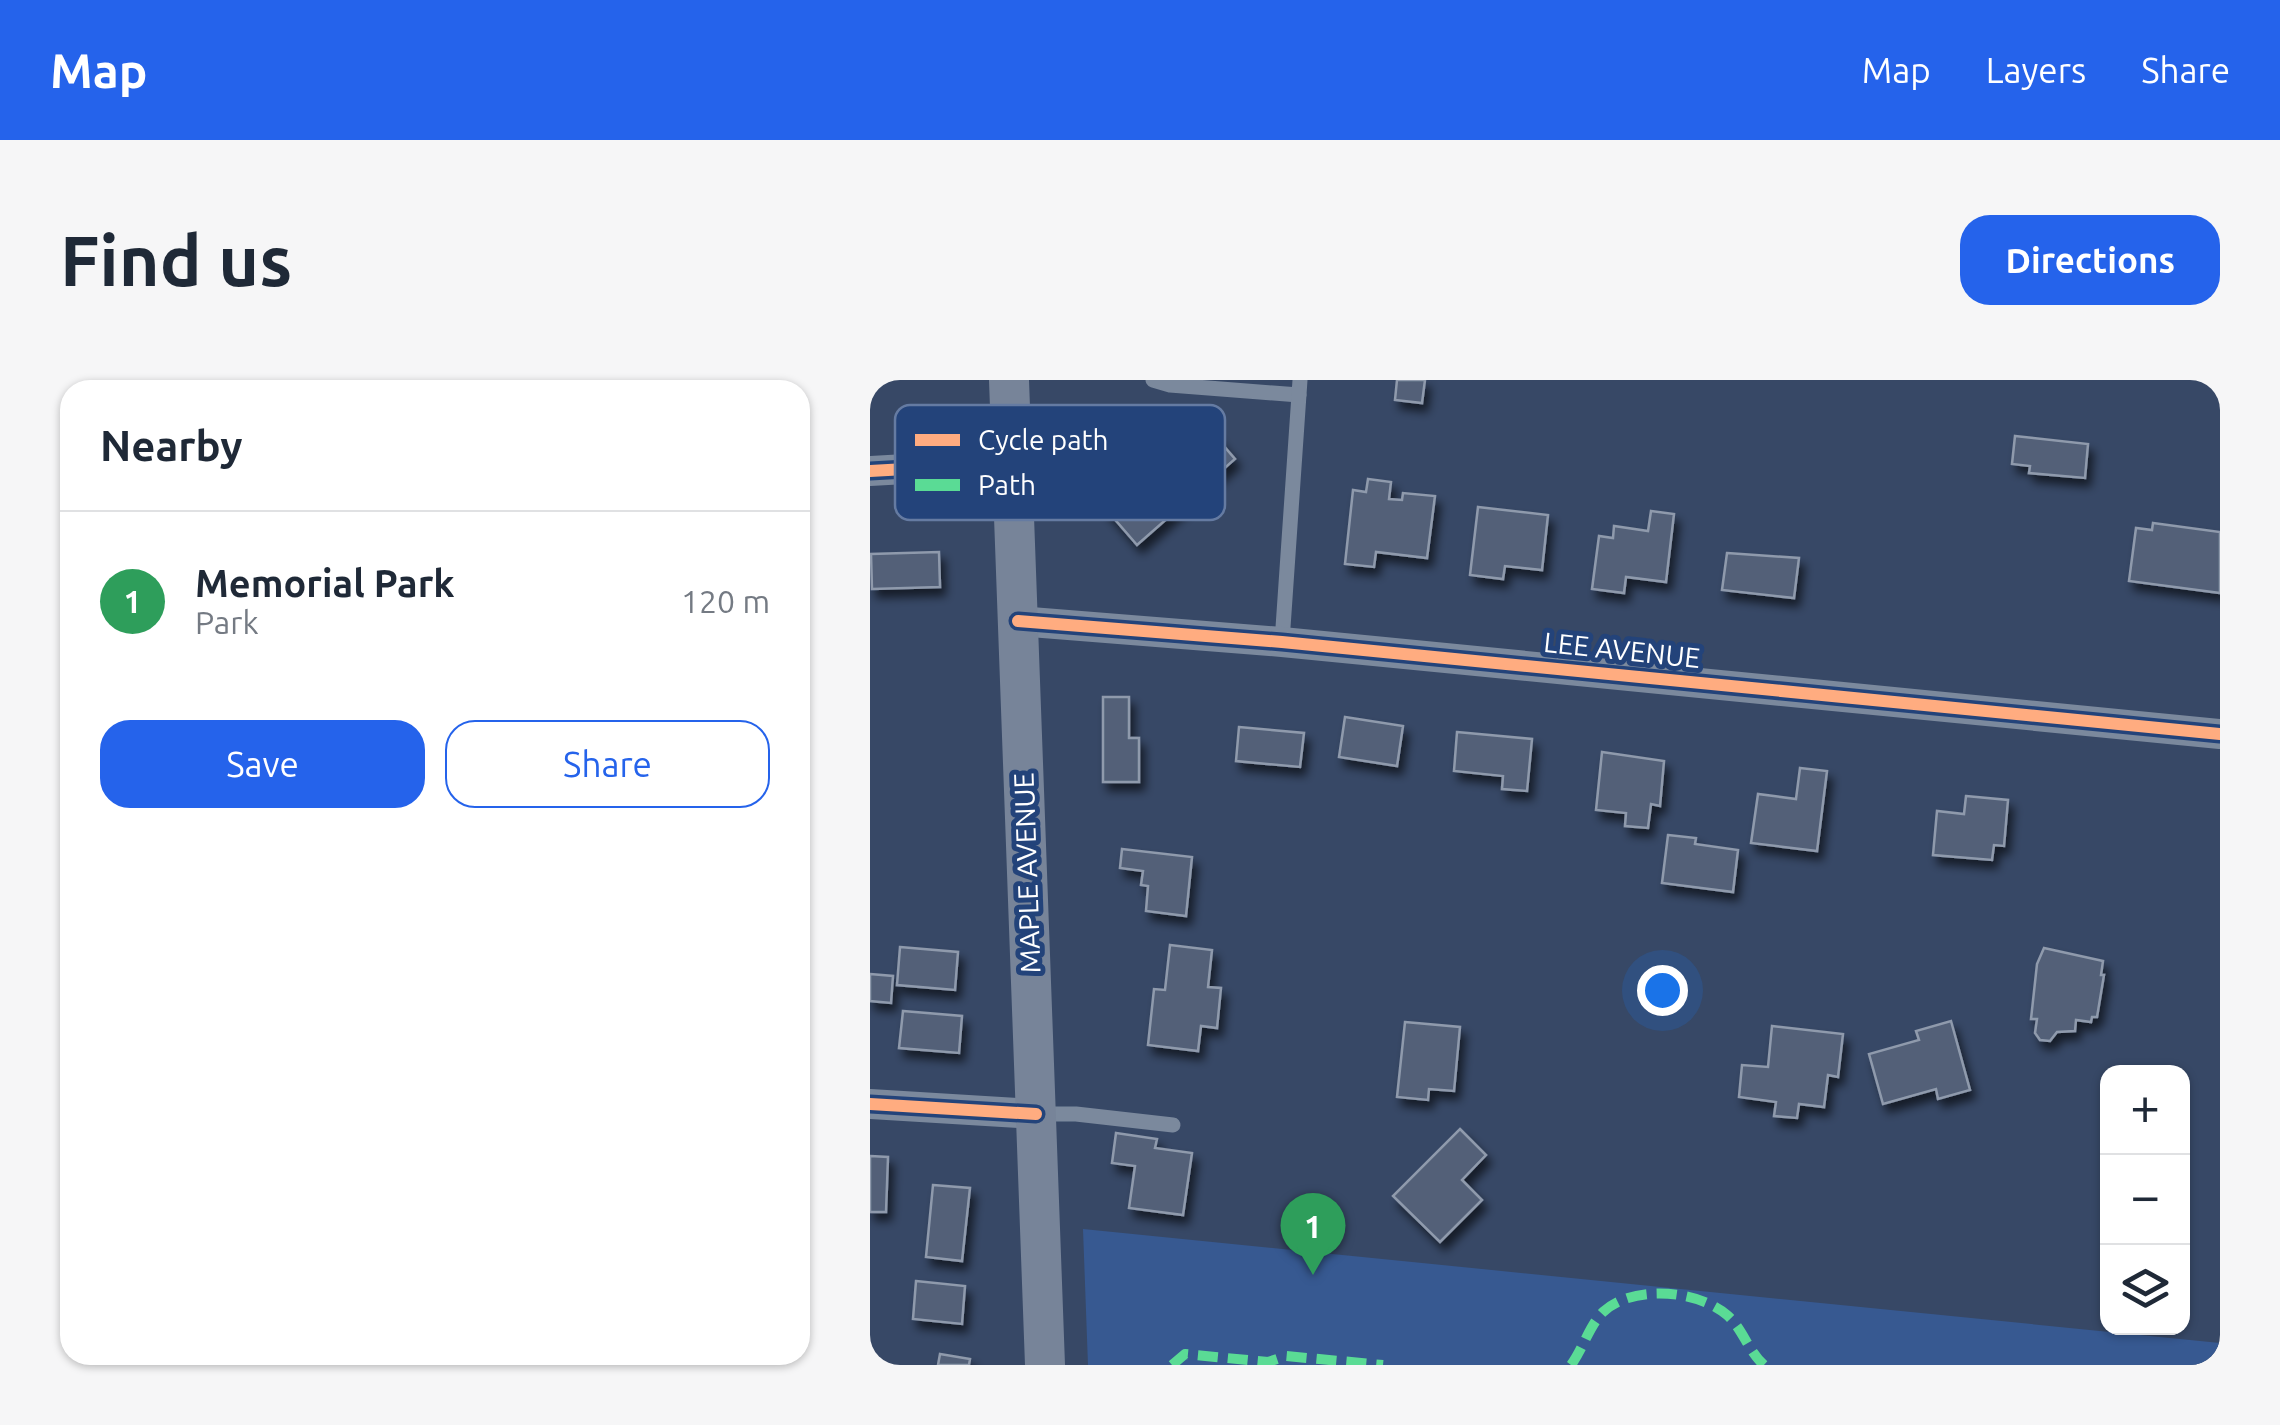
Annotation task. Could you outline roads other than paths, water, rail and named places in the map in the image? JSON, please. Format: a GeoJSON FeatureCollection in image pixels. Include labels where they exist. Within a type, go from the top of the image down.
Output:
{"type":"FeatureCollection","features":[{"type":"Feature","properties":{"kind":"main road","name":"MAPLE AVENUE"},"geometry":{"type":"LineString","coordinates":[[1009,380],[1010,405]]}},
{"type":"Feature","properties":{"kind":"main road","name":"MAPLE AVENUE"},"geometry":{"type":"LineString","coordinates":[[1014,520],[1045,1365]]}},
{"type":"Feature","properties":{"kind":"street"},"geometry":{"type":"LineString","coordinates":[[870,471],[895,470]]}},
{"type":"Feature","properties":{"kind":"street","name":"LEE AVENUE"},"geometry":{"type":"LineString","coordinates":[[1018,621],[1282,642],[2220,734]]}},
{"type":"Feature","properties":{"kind":"street"},"geometry":{"type":"LineString","coordinates":[[870,1104],[1036,1114]]}},
{"type":"Feature","properties":{"kind":"lane"},"geometry":{"type":"LineString","coordinates":[[1154,380],[1170,385],[1299,387],[1282,642]]}},
{"type":"Feature","properties":{"kind":"lane"},"geometry":{"type":"LineString","coordinates":[[1036,1114],[1076,1114],[1173,1125]]}},
{"type":"Feature","properties":{"kind":"place","name":"Memorial Park"},"geometry":{"type":"Point","coordinates":[1313,1275]}}]}
